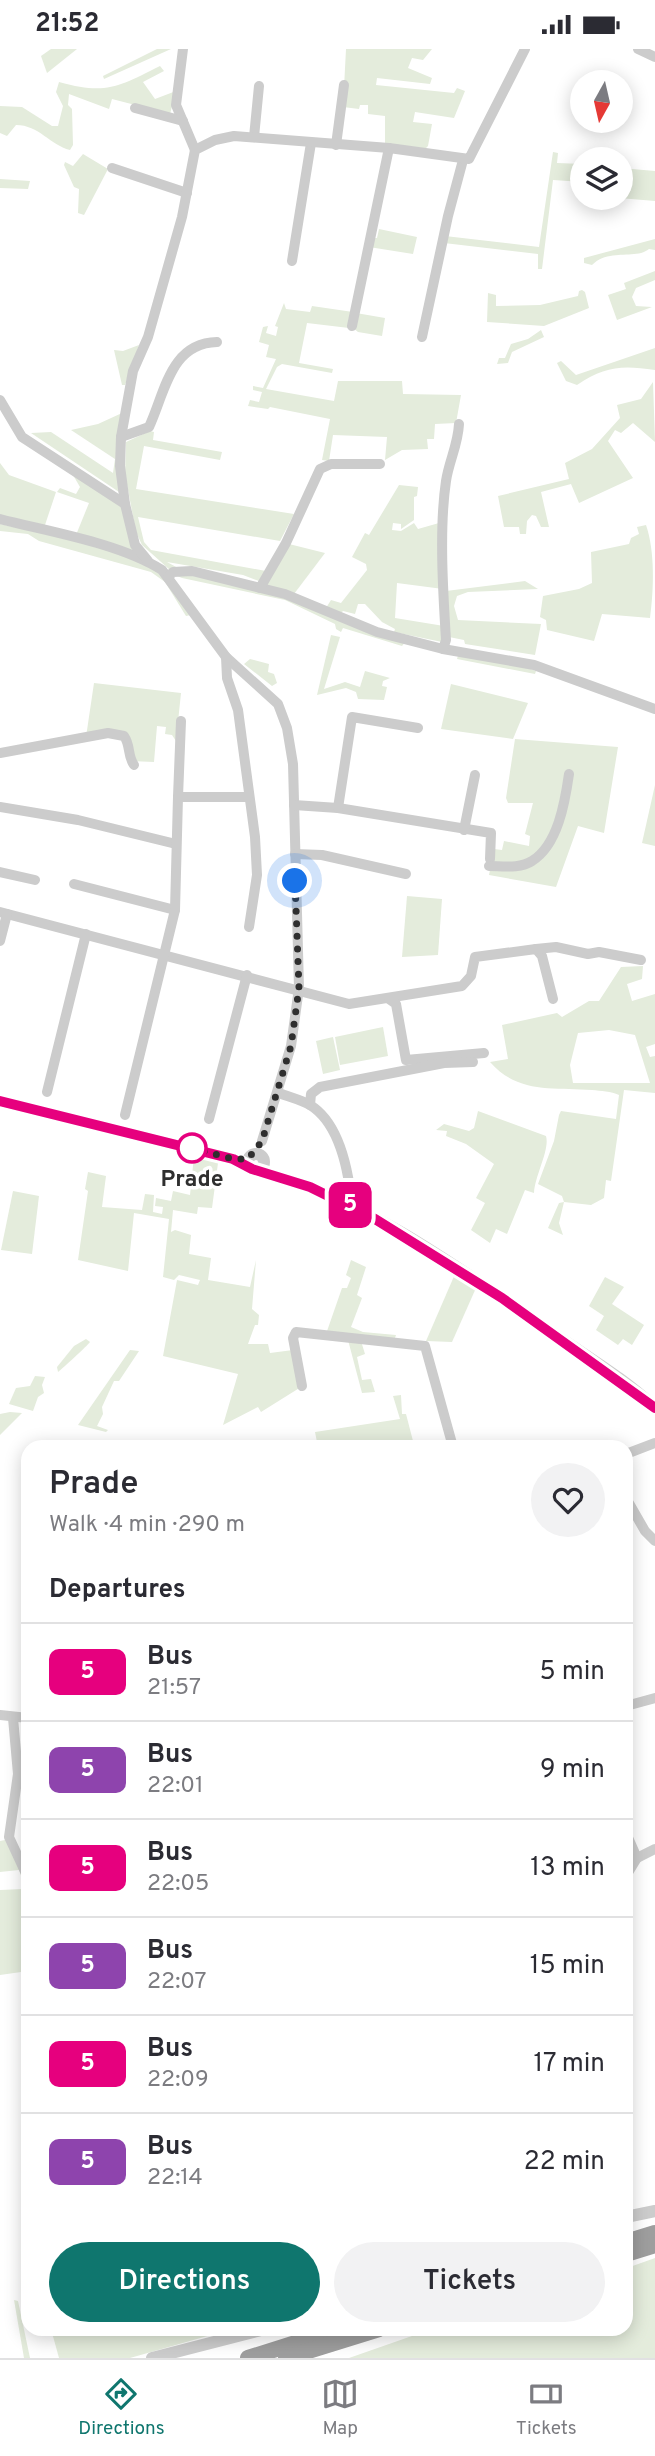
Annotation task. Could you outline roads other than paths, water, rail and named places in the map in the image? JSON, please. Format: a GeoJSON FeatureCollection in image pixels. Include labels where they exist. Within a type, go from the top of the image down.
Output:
{"type":"FeatureCollection","features":[{"type":"Feature","properties":{"kind":"highway"},"geometry":{"type":"LineString","coordinates":[[633,2240],[655,2233]]}},
{"type":"Feature","properties":{"kind":"highway"},"geometry":{"type":"LineString","coordinates":[[633,2252],[655,2245]]}},
{"type":"Feature","properties":{"kind":"highway"},"geometry":{"type":"LineString","coordinates":[[248,2358],[318,2336]]}},
{"type":"Feature","properties":{"kind":"highway"},"geometry":{"type":"LineString","coordinates":[[286,2358],[357,2336]]}},
{"type":"Feature","properties":{"kind":"street"},"geometry":{"type":"LineString","coordinates":[[183,49],[176,105],[195,150],[187,193],[148,337],[133,371],[121,437],[120,466],[125,504],[135,545],[148,561],[168,576],[226,657],[278,704],[293,764],[299,988],[291,1046],[256,1162]]}},
{"type":"Feature","properties":{"kind":"street"},"geometry":{"type":"LineString","coordinates":[[195,150],[215,140],[254,137],[388,148],[463,160],[473,155],[493,106],[525,49]]}},
{"type":"Feature","properties":{"kind":"street"},"geometry":{"type":"LineString","coordinates":[[638,49],[655,57]]}},
{"type":"Feature","properties":{"kind":"street"},"geometry":{"type":"LineString","coordinates":[[336,145],[344,85]]}},
{"type":"Feature","properties":{"kind":"street"},"geometry":{"type":"LineString","coordinates":[[254,137],[259,86]]}},
{"type":"Feature","properties":{"kind":"street"},"geometry":{"type":"LineString","coordinates":[[135,108],[183,121]]}},
{"type":"Feature","properties":{"kind":"street"},"geometry":{"type":"LineString","coordinates":[[292,261],[311,143]]}},
{"type":"Feature","properties":{"kind":"street"},"geometry":{"type":"LineString","coordinates":[[352,326],[388,148]]}},
{"type":"Feature","properties":{"kind":"street"},"geometry":{"type":"LineString","coordinates":[[422,337],[463,160]]}},
{"type":"Feature","properties":{"kind":"street"},"geometry":{"type":"LineString","coordinates":[[112,168],[187,193]]}},
{"type":"Feature","properties":{"kind":"street"},"geometry":{"type":"LineString","coordinates":[[121,437],[149,427],[171,369],[180,358],[194,347],[217,342]]}},
{"type":"Feature","properties":{"kind":"street"},"geometry":{"type":"LineString","coordinates":[[0,400],[22,437],[125,504]]}},
{"type":"Feature","properties":{"kind":"street"},"geometry":{"type":"LineString","coordinates":[[443,649],[446,640],[446,484],[452,453],[458,444],[459,424]]}},
{"type":"Feature","properties":{"kind":"street"},"geometry":{"type":"LineString","coordinates":[[260,588],[286,543],[320,469],[331,464],[380,464]]}},
{"type":"Feature","properties":{"kind":"street"},"geometry":{"type":"LineString","coordinates":[[0,519],[148,561]]}},
{"type":"Feature","properties":{"kind":"street"},"geometry":{"type":"LineString","coordinates":[[168,576],[173,572],[192,571],[285,594],[377,632],[443,649],[534,665],[655,709]]}},
{"type":"Feature","properties":{"kind":"street"},"geometry":{"type":"LineString","coordinates":[[226,657],[227,678],[238,710],[247,797],[255,837],[257,875],[249,927]]}},
{"type":"Feature","properties":{"kind":"street"},"geometry":{"type":"LineString","coordinates":[[338,808],[352,717],[418,728]]}},
{"type":"Feature","properties":{"kind":"street"},"geometry":{"type":"LineString","coordinates":[[125,1115],[175,910],[181,721]]}},
{"type":"Feature","properties":{"kind":"street"},"geometry":{"type":"LineString","coordinates":[[0,753],[108,733],[124,736],[130,745],[130,759],[134,765]]}},
{"type":"Feature","properties":{"kind":"street"},"geometry":{"type":"LineString","coordinates":[[294,805],[338,808],[491,833],[490,862],[513,867],[530,863],[545,850],[565,806],[569,774]]}},
{"type":"Feature","properties":{"kind":"street"},"geometry":{"type":"LineString","coordinates":[[464,829],[475,775]]}},
{"type":"Feature","properties":{"kind":"street"},"geometry":{"type":"LineString","coordinates":[[178,797],[247,797]]}},
{"type":"Feature","properties":{"kind":"street"},"geometry":{"type":"LineString","coordinates":[[0,807],[78,820],[176,843]]}},
{"type":"Feature","properties":{"kind":"street"},"geometry":{"type":"LineString","coordinates":[[295,854],[322,855],[406,874]]}},
{"type":"Feature","properties":{"kind":"street"},"geometry":{"type":"LineString","coordinates":[[0,872],[34,880]]}},
{"type":"Feature","properties":{"kind":"street"},"geometry":{"type":"LineString","coordinates":[[74,884],[175,910]]}},
{"type":"Feature","properties":{"kind":"street"},"geometry":{"type":"LineString","coordinates":[[0,941],[4,913],[299,988],[349,1004],[462,986],[471,976],[475,957],[485,953],[556,947],[641,960]]}},
{"type":"Feature","properties":{"kind":"street"},"geometry":{"type":"LineString","coordinates":[[47,1092],[86,934]]}},
{"type":"Feature","properties":{"kind":"street"},"geometry":{"type":"LineString","coordinates":[[536,949],[542,955],[554,999]]}},
{"type":"Feature","properties":{"kind":"street"},"geometry":{"type":"LineString","coordinates":[[209,1119],[247,975]]}},
{"type":"Feature","properties":{"kind":"street"},"geometry":{"type":"LineString","coordinates":[[389,999],[396,1005],[406,1060],[484,1053]]}},
{"type":"Feature","properties":{"kind":"street"},"geometry":{"type":"LineString","coordinates":[[310,1105],[311,1094],[320,1087],[444,1063],[473,1062]]}},
{"type":"Feature","properties":{"kind":"street"},"geometry":{"type":"LineString","coordinates":[[279,1093],[310,1105],[323,1117],[347,1162],[352,1206]]}},
{"type":"Feature","properties":{"kind":"street"},"geometry":{"type":"LineString","coordinates":[[0,1101],[233,1159],[256,1162],[274,1174],[352,1206],[502,1298],[655,1408]]}},
{"type":"Feature","properties":{"kind":"street"},"geometry":{"type":"LineString","coordinates":[[302,1386],[293,1338],[296,1332],[425,1346],[451,1440]]}},
{"type":"Feature","properties":{"kind":"street"},"geometry":{"type":"LineString","coordinates":[[633,1451],[655,1443]]}},
{"type":"Feature","properties":{"kind":"street"},"geometry":{"type":"LineString","coordinates":[[633,1510],[645,1531],[655,1541]]}},
{"type":"Feature","properties":{"kind":"street"},"geometry":{"type":"LineString","coordinates":[[633,1704],[655,1698]]}},
{"type":"Feature","properties":{"kind":"street"},"geometry":{"type":"LineString","coordinates":[[0,1715],[21,1718]]}},
{"type":"Feature","properties":{"kind":"street"},"geometry":{"type":"LineString","coordinates":[[13,1717],[19,1774],[9,1837],[21,1863]]}},
{"type":"Feature","properties":{"kind":"street"},"geometry":{"type":"LineString","coordinates":[[633,1849],[637,1858]]}},
{"type":"Feature","properties":{"kind":"street"},"geometry":{"type":"LineString","coordinates":[[633,1865],[637,1858],[655,1849]]}},
{"type":"Feature","properties":{"kind":"street"},"geometry":{"type":"LineString","coordinates":[[633,2216],[655,2211]]}},
{"type":"Feature","properties":{"kind":"street"},"geometry":{"type":"LineString","coordinates":[[152,2358],[238,2336]]}},
{"type":"Feature","properties":{"kind":"place","name":"Prade"},"geometry":{"type":"Point","coordinates":[192,1148]}}]}
